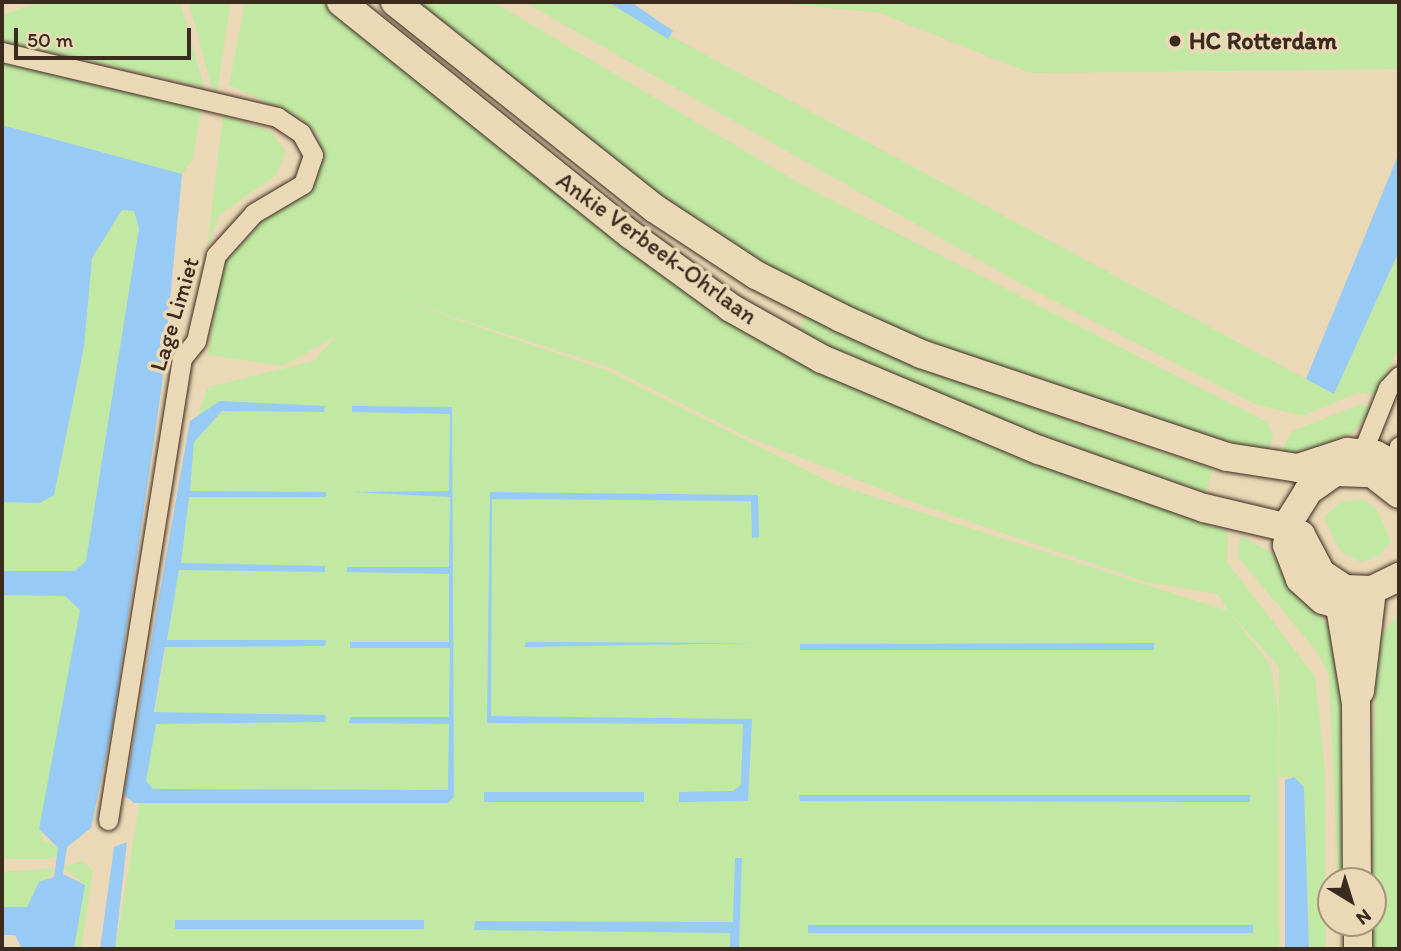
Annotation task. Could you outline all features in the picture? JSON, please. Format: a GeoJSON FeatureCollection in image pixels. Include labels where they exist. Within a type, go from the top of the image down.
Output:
{"type":"FeatureCollection","features":[{"type":"Feature","properties":{"kind":"main road","name":"Ankie Verbeek-Ohrlaan"},"geometry":{"type":"LineString","coordinates":[[341,2],[731,308],[901,396],[1204,508],[1222,521],[1288,537]]}},
{"type":"Feature","properties":{"kind":"main road","name":"Ankie Verbeek-Ohrlaan"},"geometry":{"type":"LineString","coordinates":[[395,2],[654,208],[756,275],[921,354],[1227,457],[1303,479]]}},
{"type":"Feature","properties":{"kind":"main road"},"geometry":{"type":"LineString","coordinates":[[1356,704],[1340,607],[1300,579],[1288,537],[1303,479],[1358,461],[1398,458]]}},
{"type":"Feature","properties":{"kind":"main road"},"geometry":{"type":"LineString","coordinates":[[1358,461],[1399,494]]}},
{"type":"Feature","properties":{"kind":"main road"},"geometry":{"type":"LineString","coordinates":[[1288,537],[1301,535],[1332,584],[1371,599]]}},
{"type":"Feature","properties":{"kind":"main road"},"geometry":{"type":"LineString","coordinates":[[1357,867],[1356,704],[1371,599],[1399,577]]}},
{"type":"Feature","properties":{"kind":"main road"},"geometry":{"type":"LineString","coordinates":[[1340,607],[1371,599],[1399,598]]}},
{"type":"Feature","properties":{"kind":"street","name":"Lage Limiet"},"geometry":{"type":"LineString","coordinates":[[2,52],[276,117],[301,133],[313,155],[303,184],[254,213],[216,255],[196,341],[182,358],[108,820]]}},
{"type":"Feature","properties":{"kind":"street"},"geometry":{"type":"LineString","coordinates":[[1358,461],[1388,388],[1399,376]]}},
{"type":"Feature","properties":{"kind":"green space"},"geometry":{"type":"Polygon","coordinates":[[[41,2],[180,2],[204,87],[2,41],[2,15],[41,2]]]}},
{"type":"Feature","properties":{"kind":"green space"},"geometry":{"type":"Polygon","coordinates":[[[189,2],[231,2],[217,91],[212,89],[189,2]]]}},
{"type":"Feature","properties":{"kind":"green space"},"geometry":{"type":"Polygon","coordinates":[[[245,2],[322,2],[602,226],[1004,449],[1228,531],[1227,562],[1315,677],[1325,772],[1326,867],[1317,867],[1317,937],[1326,937],[1326,949],[1309,949],[1304,787],[1294,777],[1279,777],[1279,667],[1229,612],[1270,664],[1278,708],[1279,949],[115,949],[180,563],[194,426],[208,387],[314,361],[336,336],[283,366],[208,355],[221,267],[261,220],[301,196],[322,155],[317,133],[296,115],[229,85],[245,2]],[[379,293],[606,370],[836,485],[1228,611],[1218,594],[1146,582],[927,507],[743,435],[609,367],[379,293]]]}},
{"type":"Feature","properties":{"kind":"green space"},"geometry":{"type":"Polygon","coordinates":[[[408,2],[493,2],[806,187],[1267,422],[1273,435],[1268,453],[1012,376],[812,295],[629,177],[408,2]]]}},
{"type":"Feature","properties":{"kind":"green space"},"geometry":{"type":"Polygon","coordinates":[[[524,2],[608,2],[1334,394],[1399,251],[1399,346],[1378,395],[1359,392],[1302,416],[1255,404],[1025,286],[524,2]]]}},
{"type":"Feature","properties":{"kind":"green space","name":"HC Rotterdam"},"geometry":{"type":"Polygon","coordinates":[[[768,2],[1399,2],[1399,69],[1030,73],[880,13],[768,2]]]}},
{"type":"Feature","properties":{"kind":"green space"},"geometry":{"type":"Polygon","coordinates":[[[2,58],[202,104],[193,159],[182,174],[2,125],[2,58]]]}},
{"type":"Feature","properties":{"kind":"green space"},"geometry":{"type":"Polygon","coordinates":[[[223,115],[272,132],[286,152],[275,176],[218,216],[207,249],[223,115]]]}},
{"type":"Feature","properties":{"kind":"green space"},"geometry":{"type":"Polygon","coordinates":[[[122,210],[134,211],[139,228],[86,561],[75,571],[2,571],[2,502],[40,503],[54,494],[84,347],[92,258],[122,210]]]}},
{"type":"Feature","properties":{"kind":"green space"},"geometry":{"type":"Polygon","coordinates":[[[808,311],[1053,415],[1213,469],[1205,493],[964,408],[796,335],[808,311]]]}},
{"type":"Feature","properties":{"kind":"green space"},"geometry":{"type":"Polygon","coordinates":[[[1360,405],[1374,407],[1354,432],[1307,451],[1280,454],[1292,431],[1360,405]]]}},
{"type":"Feature","properties":{"kind":"green space"},"geometry":{"type":"Polygon","coordinates":[[[1362,499],[1376,508],[1391,542],[1380,555],[1360,562],[1340,551],[1324,517],[1341,502],[1362,499]]]}},
{"type":"Feature","properties":{"kind":"green space"},"geometry":{"type":"Polygon","coordinates":[[[1240,535],[1273,554],[1333,633],[1345,728],[1348,867],[1337,867],[1329,676],[1317,652],[1238,557],[1240,535]]]}},
{"type":"Feature","properties":{"kind":"green space"},"geometry":{"type":"Polygon","coordinates":[[[2,595],[65,596],[80,610],[41,824],[42,839],[58,848],[57,857],[2,859],[2,595]]]}},
{"type":"Feature","properties":{"kind":"green space"},"geometry":{"type":"Polygon","coordinates":[[[1399,612],[1399,949],[1370,949],[1370,937],[1387,937],[1387,867],[1372,867],[1375,683],[1380,638],[1399,612]]]}},
{"type":"Feature","properties":{"kind":"green space"},"geometry":{"type":"Polygon","coordinates":[[[82,861],[93,870],[81,949],[74,949],[85,885],[64,867],[82,861]]]}},
{"type":"Feature","properties":{"kind":"green space"},"geometry":{"type":"Polygon","coordinates":[[[55,868],[27,907],[2,907],[2,872],[55,868]]]}},
{"type":"Feature","properties":{"kind":"water"},"geometry":{"type":"Polygon","coordinates":[[[608,2],[631,2],[673,31],[668,39],[608,2]]]}},
{"type":"Feature","properties":{"kind":"water"},"geometry":{"type":"Polygon","coordinates":[[[2,125],[182,174],[162,384],[112,727],[91,828],[67,847],[63,874],[85,885],[74,949],[22,949],[15,935],[2,935],[2,907],[27,907],[39,882],[54,877],[58,848],[39,829],[80,610],[65,596],[2,595],[2,571],[75,571],[86,561],[139,228],[134,211],[122,210],[92,258],[84,347],[54,495],[40,503],[2,502],[2,125]]]}},
{"type":"Feature","properties":{"kind":"water"},"geometry":{"type":"Polygon","coordinates":[[[1399,153],[1399,251],[1334,394],[1306,379],[1399,153]]]}},
{"type":"Feature","properties":{"kind":"water"},"geometry":{"type":"Polygon","coordinates":[[[220,401],[325,406],[324,412],[222,411],[194,442],[190,491],[326,492],[326,497],[189,497],[181,563],[325,566],[325,572],[179,570],[167,640],[326,640],[325,646],[165,647],[154,712],[326,715],[325,722],[156,724],[146,781],[153,789],[448,790],[449,724],[349,723],[350,717],[449,717],[450,648],[350,648],[350,642],[449,642],[449,574],[347,572],[347,567],[449,567],[450,497],[351,492],[449,491],[450,414],[352,412],[352,406],[452,407],[454,797],[448,803],[134,803],[124,795],[190,421],[220,401]]]}},
{"type":"Feature","properties":{"kind":"water"},"geometry":{"type":"Polygon","coordinates":[[[490,492],[758,495],[759,537],[752,538],[751,501],[492,499],[491,716],[752,719],[748,801],[679,802],[679,792],[733,791],[741,785],[743,724],[487,723],[490,492]]]}},
{"type":"Feature","properties":{"kind":"water"},"geometry":{"type":"Polygon","coordinates":[[[526,642],[758,643],[525,647],[526,642]]]}},
{"type":"Feature","properties":{"kind":"water"},"geometry":{"type":"Polygon","coordinates":[[[1154,643],[1154,650],[800,650],[800,644],[1154,643]]]}},
{"type":"Feature","properties":{"kind":"water"},"geometry":{"type":"Polygon","coordinates":[[[1294,777],[1304,787],[1309,949],[1285,949],[1285,780],[1294,777]]]}},
{"type":"Feature","properties":{"kind":"water"},"geometry":{"type":"Polygon","coordinates":[[[484,792],[644,792],[644,802],[484,802],[484,792]]]}},
{"type":"Feature","properties":{"kind":"water"},"geometry":{"type":"Polygon","coordinates":[[[799,795],[1250,795],[1250,802],[800,801],[799,795]]]}},
{"type":"Feature","properties":{"kind":"water"},"geometry":{"type":"Polygon","coordinates":[[[127,842],[115,949],[100,949],[114,847],[127,842]]]}},
{"type":"Feature","properties":{"kind":"water"},"geometry":{"type":"Polygon","coordinates":[[[735,858],[742,858],[739,949],[730,949],[730,933],[474,930],[475,921],[733,922],[735,858]]]}},
{"type":"Feature","properties":{"kind":"water"},"geometry":{"type":"Polygon","coordinates":[[[175,920],[424,920],[424,929],[175,929],[175,920]]]}},
{"type":"Feature","properties":{"kind":"water"},"geometry":{"type":"Polygon","coordinates":[[[808,925],[1253,925],[1253,933],[808,933],[808,925]]]}},
{"type":"Feature","properties":{"kind":"place","name":"HC Rotterdam"},"geometry":{"type":"Point","coordinates":[1175,41]}}]}
